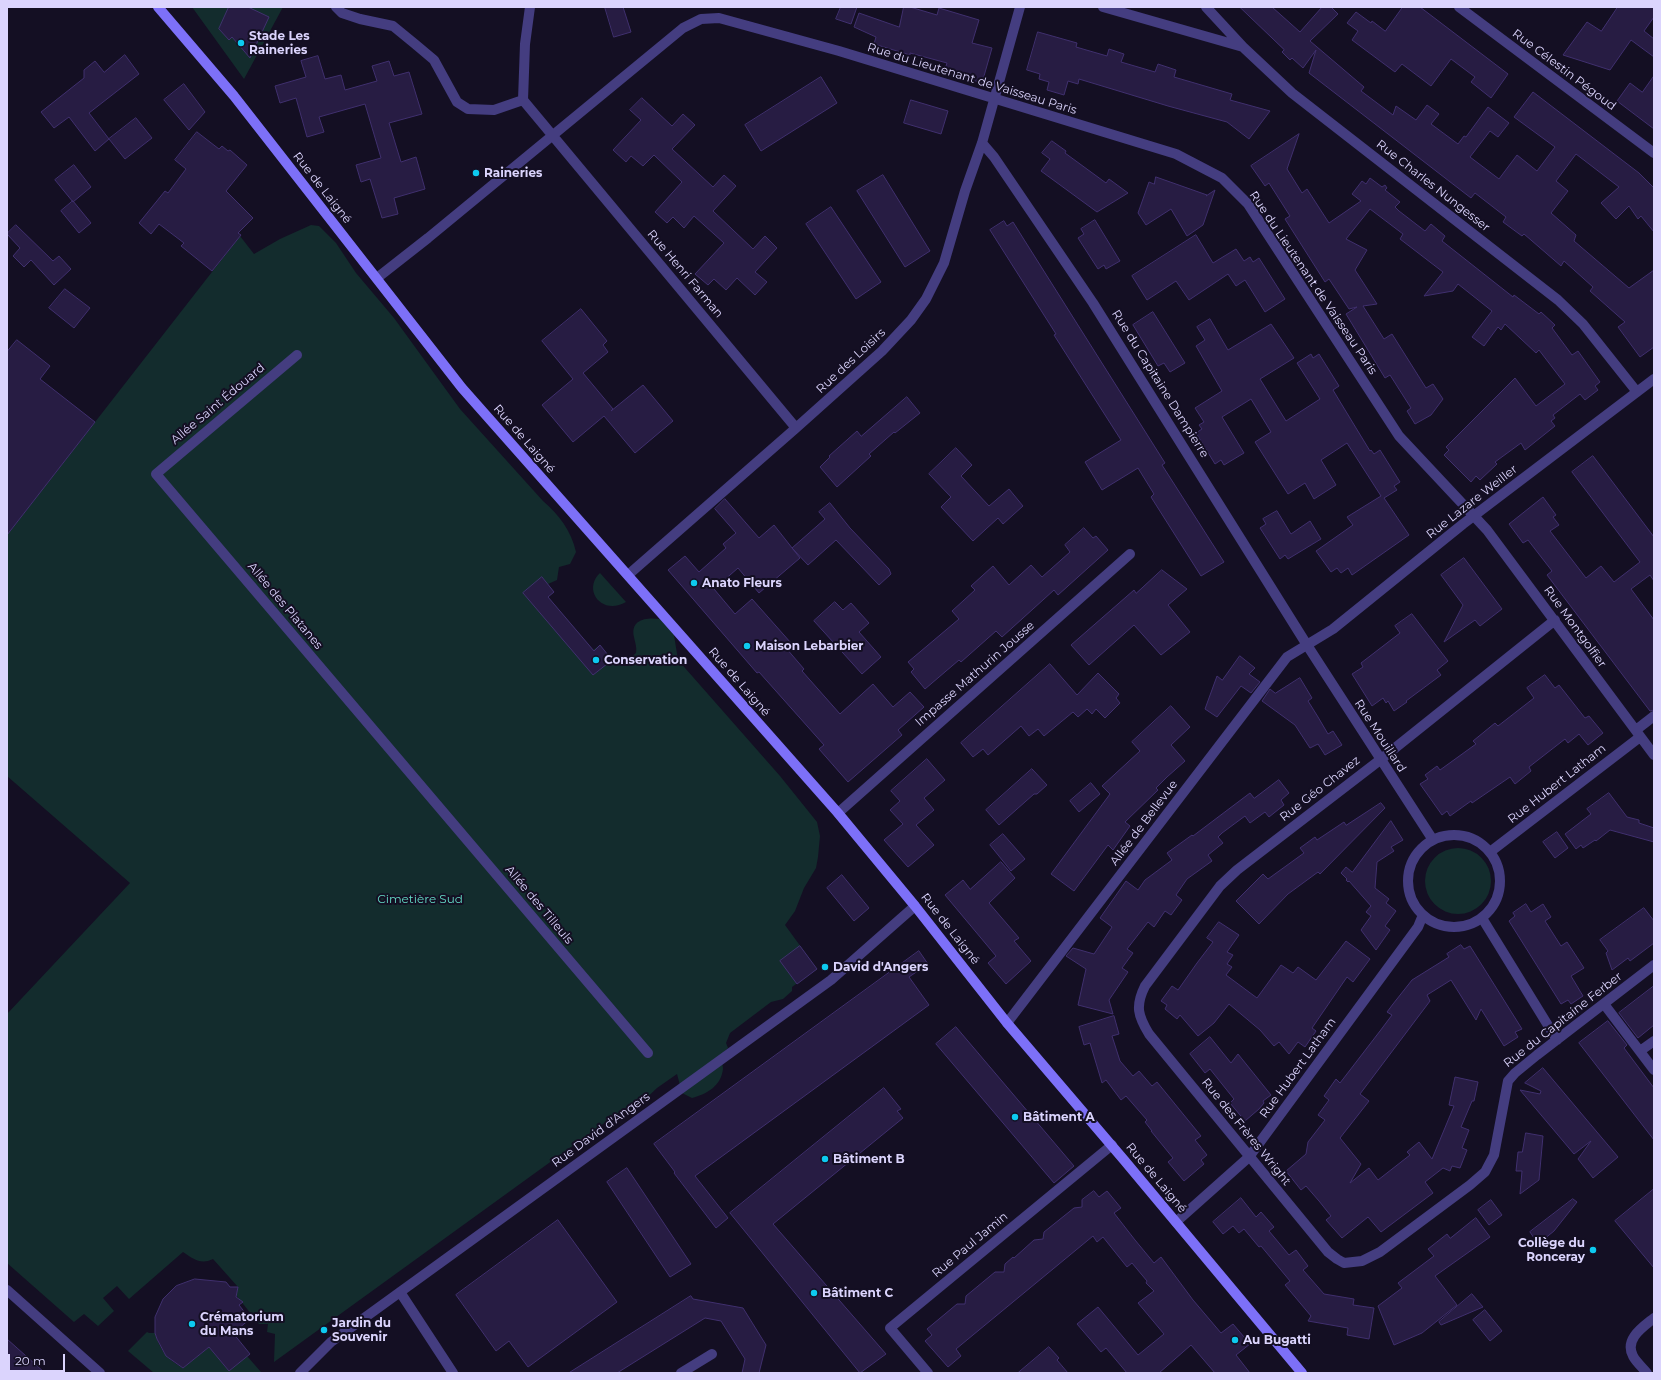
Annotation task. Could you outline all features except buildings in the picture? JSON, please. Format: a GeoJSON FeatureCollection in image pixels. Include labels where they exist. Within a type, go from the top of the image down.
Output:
{"type":"FeatureCollection","features":[{"type":"Feature","properties":{"kind":"street","name":"Rue de Laigné"},"geometry":{"type":"LineString","coordinates":[[158,7],[234,96],[462,388],[838,813],[915,906],[1007,1023],[1112,1145],[1302,1373]]}},
{"type":"Feature","properties":{"kind":"street"},"geometry":{"type":"LineString","coordinates":[[336,7],[342,12],[360,20],[393,26],[434,60],[457,102],[468,109],[494,110],[523,100],[525,44],[530,7]]}},
{"type":"Feature","properties":{"kind":"street","name":"Rue des Loisirs"},"geometry":{"type":"LineString","coordinates":[[628,575],[882,351],[912,320],[926,299],[944,263],[965,191],[995,100],[1020,7]]}},
{"type":"Feature","properties":{"kind":"street"},"geometry":{"type":"LineString","coordinates":[[1103,7],[1243,47]]}},
{"type":"Feature","properties":{"kind":"street","name":"Rue Charles Nungesser"},"geometry":{"type":"LineString","coordinates":[[1206,7],[1243,47],[1292,94],[1558,300],[1583,324],[1637,392]]}},
{"type":"Feature","properties":{"kind":"street","name":"Rue Célestin Pégoud"},"geometry":{"type":"LineString","coordinates":[[1459,7],[1654,153]]}},
{"type":"Feature","properties":{"kind":"street","name":"Rue du Lieutenant de Vaisseau Paris"},"geometry":{"type":"LineString","coordinates":[[377,278],[428,238],[683,28],[701,19],[719,18],[839,51],[995,100],[1176,154],[1222,178],[1248,204],[1399,436],[1474,516]]}},
{"type":"Feature","properties":{"kind":"street","name":"Rue Henri Farman"},"geometry":{"type":"LineString","coordinates":[[523,100],[796,428]]}},
{"type":"Feature","properties":{"kind":"street","name":"Rue du Capitaine Dampierre"},"geometry":{"type":"LineString","coordinates":[[982,143],[994,157],[1093,302],[1307,645]]}},
{"type":"Feature","properties":{"kind":"street","name":"Allée Saint Édouard"},"geometry":{"type":"LineString","coordinates":[[156,474],[297,355]]}},
{"type":"Feature","properties":{"kind":"street","name":"Rue Lazare Weiller"},"geometry":{"type":"LineString","coordinates":[[1307,645],[1333,629],[1474,516],[1637,392],[1653,383]]}},
{"type":"Feature","properties":{"kind":"street","name":"Allée des Platanes"},"geometry":{"type":"LineString","coordinates":[[156,474],[412,775]]}},
{"type":"Feature","properties":{"kind":"street","name":"Rue Montgolfier"},"geometry":{"type":"LineString","coordinates":[[1474,516],[1487,530],[1555,620],[1638,734],[1652,749]]}},
{"type":"Feature","properties":{"kind":"street","name":"Impasse Mathurin Jousse"},"geometry":{"type":"LineString","coordinates":[[838,813],[1130,554]]}},
{"type":"Feature","properties":{"kind":"street","name":"Rue Géo Chavez"},"geometry":{"type":"LineString","coordinates":[[1138,1010],[1140,996],[1145,986],[1220,886],[1237,870],[1380,760],[1555,620]]}},
{"type":"Feature","properties":{"kind":"street","name":"Rue Mouillard"},"geometry":{"type":"LineString","coordinates":[[1307,645],[1433,840]]}},
{"type":"Feature","properties":{"kind":"street","name":"Allée de Bellevue"},"geometry":{"type":"LineString","coordinates":[[1007,1023],[1287,657],[1307,645]]}},
{"type":"Feature","properties":{"kind":"street","name":"Rue Hubert Latham"},"geometry":{"type":"LineString","coordinates":[[1490,852],[1638,734],[1654,716]]}},
{"type":"Feature","properties":{"kind":"street","name":"Allée des Tilleuls"},"geometry":{"type":"LineString","coordinates":[[412,775],[648,1053]]}},
{"type":"Feature","properties":{"kind":"street"},"geometry":{"type":"LineString","coordinates":[[1453,835],[1474,839],[1490,852],[1498,868],[1500,887],[1497,899],[1482,918],[1468,925],[1452,927],[1436,923],[1423,915],[1414,903],[1409,890],[1408,875],[1413,861],[1421,849],[1433,840],[1443,836],[1453,835]]}},
{"type":"Feature","properties":{"kind":"street","name":"Rue David d'Angers"},"geometry":{"type":"LineString","coordinates":[[300,1373],[331,1342],[831,980],[915,906]]}},
{"type":"Feature","properties":{"kind":"street","name":"Rue Hubert Latham"},"geometry":{"type":"LineString","coordinates":[[1176,1222],[1249,1157],[1418,927],[1423,915]]}},
{"type":"Feature","properties":{"kind":"street"},"geometry":{"type":"LineString","coordinates":[[1482,918],[1557,1040]]}},
{"type":"Feature","properties":{"kind":"street","name":"Rue du Capitaine Ferber"},"geometry":{"type":"LineString","coordinates":[[1344,1262],[1362,1261],[1380,1252],[1470,1185],[1485,1172],[1494,1155],[1508,1081],[1515,1073],[1654,965]]}},
{"type":"Feature","properties":{"kind":"street"},"geometry":{"type":"LineString","coordinates":[[1604,1004],[1654,1070]]}},
{"type":"Feature","properties":{"kind":"street","name":"Rue des Frères Wright"},"geometry":{"type":"LineString","coordinates":[[1138,1010],[1142,1022],[1149,1034],[1249,1157],[1328,1252],[1336,1259],[1344,1262]]}},
{"type":"Feature","properties":{"kind":"street"},"geometry":{"type":"LineString","coordinates":[[1640,1051],[1654,1041]]}},
{"type":"Feature","properties":{"kind":"street","name":"Rue Paul Jamin"},"geometry":{"type":"LineString","coordinates":[[928,1373],[890,1328],[1112,1145]]}},
{"type":"Feature","properties":{"kind":"street"},"geometry":{"type":"LineString","coordinates":[[7,1290],[100,1373]]}},
{"type":"Feature","properties":{"kind":"street"},"geometry":{"type":"LineString","coordinates":[[400,1292],[453,1373]]}},
{"type":"Feature","properties":{"kind":"street"},"geometry":{"type":"LineString","coordinates":[[1647,1373],[1632,1355],[1631,1343],[1635,1334],[1654,1318]]}},
{"type":"Feature","properties":{"kind":"street"},"geometry":{"type":"LineString","coordinates":[[681,1373],[712,1354]]}},
{"type":"Feature","properties":{"kind":"green space","name":"Stade Les Raineries"},"geometry":{"type":"Polygon","coordinates":[[[192,7],[283,7],[244,79],[192,7]]]}},
{"type":"Feature","properties":{"kind":"green space","name":"Cimetière Sud"},"geometry":{"type":"Polygon","coordinates":[[[311,225],[319,226],[336,243],[356,273],[394,318],[460,409],[554,512],[568,530],[576,552],[570,564],[559,567],[557,580],[548,584],[554,592],[548,597],[593,650],[600,645],[612,660],[629,659],[636,653],[633,631],[637,623],[641,620],[650,618],[660,619],[674,635],[678,660],[780,776],[817,822],[820,836],[816,868],[804,888],[795,911],[785,925],[817,969],[792,987],[792,991],[783,999],[771,1002],[730,1033],[726,1043],[728,1048],[720,1056],[723,1067],[722,1075],[716,1085],[708,1092],[692,1098],[682,1093],[677,1074],[657,1088],[638,1106],[623,1114],[618,1113],[274,1362],[275,1334],[267,1332],[268,1324],[259,1324],[236,1295],[238,1287],[213,1259],[209,1261],[201,1261],[194,1259],[183,1252],[129,1299],[117,1286],[103,1298],[114,1311],[98,1326],[84,1314],[74,1322],[7,1263],[7,1014],[130,883],[7,776],[7,535],[240,236],[254,254],[280,239],[311,225]]]}},
{"type":"Feature","properties":{"kind":"green space"},"geometry":{"type":"Polygon","coordinates":[[[600,573],[626,602],[609,606],[597,599],[593,587],[595,580],[600,573]]]}},
{"type":"Feature","properties":{"kind":"green space"},"geometry":{"type":"Polygon","coordinates":[[[1458,848],[1471,851],[1481,858],[1488,868],[1491,881],[1488,894],[1481,904],[1471,911],[1458,914],[1445,911],[1435,904],[1428,894],[1425,881],[1428,868],[1435,858],[1445,851],[1458,848]]]}},
{"type":"Feature","properties":{"kind":"green space"},"geometry":{"type":"Polygon","coordinates":[[[147,1332],[155,1333],[164,1353],[183,1368],[209,1347],[229,1371],[247,1356],[261,1372],[154,1373],[128,1351],[147,1332]]]}},
{"type":"Feature","properties":{"kind":"place","name":"Stade Les Raineries"},"geometry":{"type":"Point","coordinates":[241,43]}},
{"type":"Feature","properties":{"kind":"place","name":"Raineries"},"geometry":{"type":"Point","coordinates":[476,173]}},
{"type":"Feature","properties":{"kind":"place","name":"Anato Fleurs"},"geometry":{"type":"Point","coordinates":[694,583]}},
{"type":"Feature","properties":{"kind":"place","name":"Maison Lebarbier"},"geometry":{"type":"Point","coordinates":[747,646]}},
{"type":"Feature","properties":{"kind":"place","name":"Conservation"},"geometry":{"type":"Point","coordinates":[596,660]}},
{"type":"Feature","properties":{"kind":"place","name":"David d'Angers"},"geometry":{"type":"Point","coordinates":[825,967]}},
{"type":"Feature","properties":{"kind":"place","name":"Bâtiment A"},"geometry":{"type":"Point","coordinates":[1015,1117]}},
{"type":"Feature","properties":{"kind":"place","name":"Bâtiment B"},"geometry":{"type":"Point","coordinates":[825,1159]}},
{"type":"Feature","properties":{"kind":"place","name":"Collège du Ronceray"},"geometry":{"type":"Point","coordinates":[1593,1250]}},
{"type":"Feature","properties":{"kind":"place","name":"Bâtiment C"},"geometry":{"type":"Point","coordinates":[814,1293]}},
{"type":"Feature","properties":{"kind":"place","name":"Crématorium du Mans"},"geometry":{"type":"Point","coordinates":[192,1324]}},
{"type":"Feature","properties":{"kind":"place","name":"Jardin du Souvenir"},"geometry":{"type":"Point","coordinates":[324,1330]}},
{"type":"Feature","properties":{"kind":"place","name":"Au Bugatti"},"geometry":{"type":"Point","coordinates":[1235,1340]}}]}
